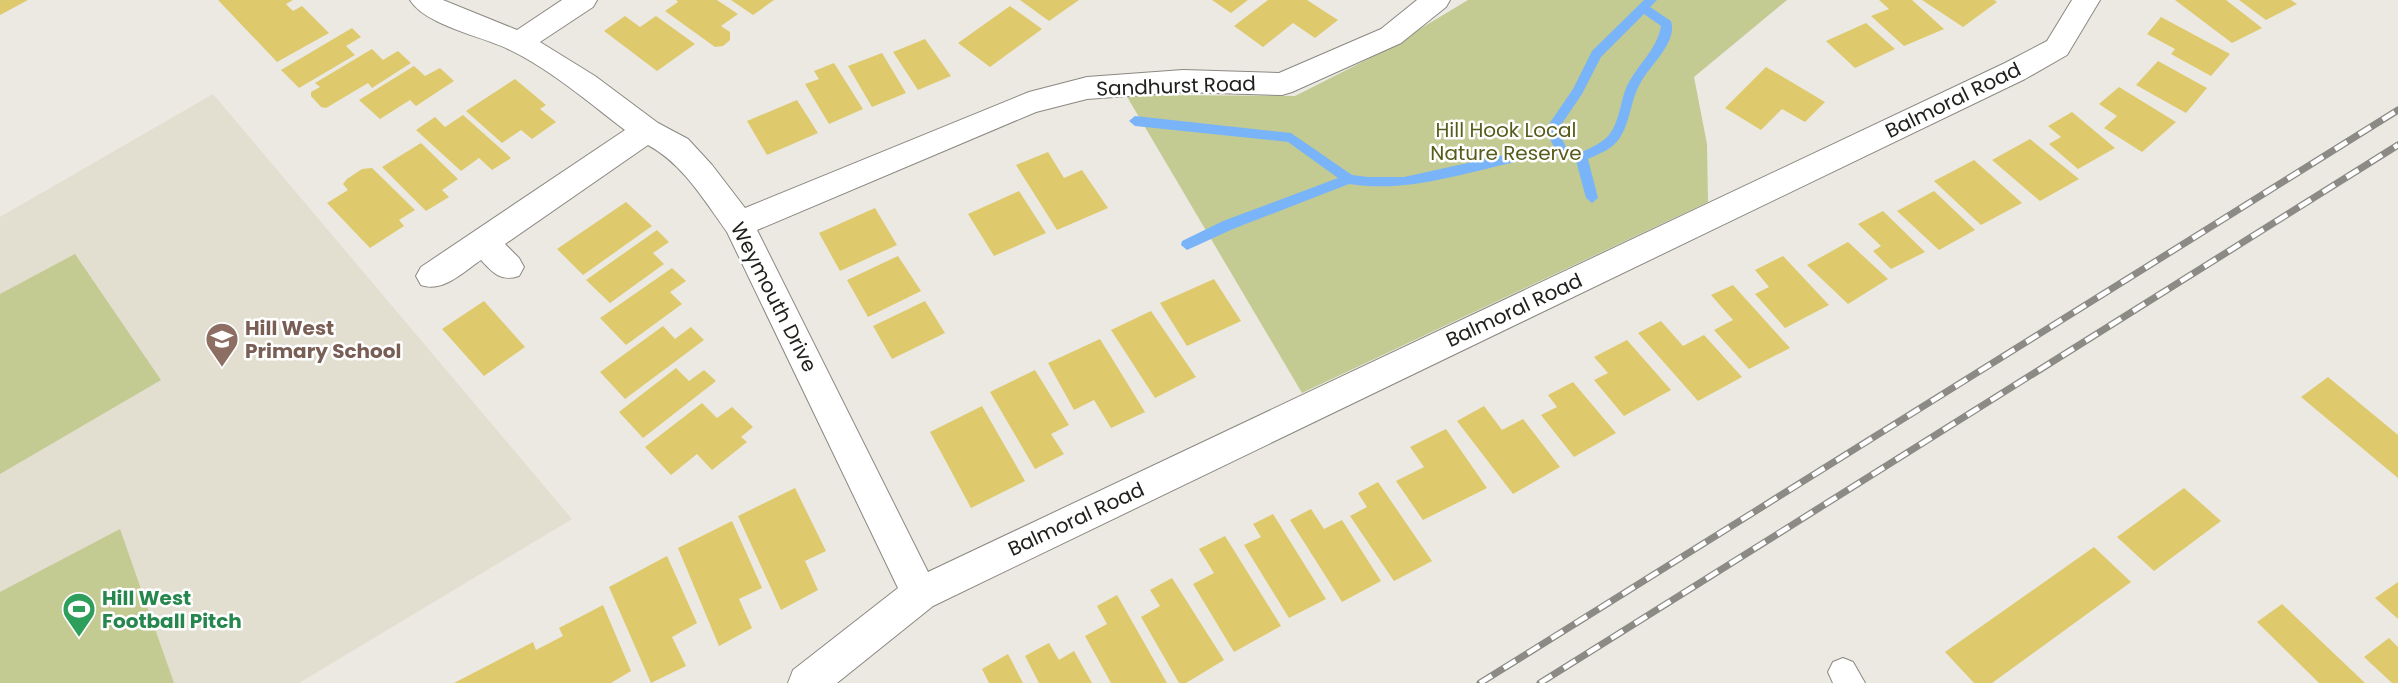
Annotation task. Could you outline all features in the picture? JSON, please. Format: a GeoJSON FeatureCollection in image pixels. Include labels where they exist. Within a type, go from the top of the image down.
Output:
{"type":"FeatureCollection","features":[{"type":"Feature","properties":{"kind":"street","name":"Weymouth Drive"},"geometry":{"type":"LineString","coordinates":[[424,0],[436,9],[519,42],[585,84],[647,131],[677,147],[701,173],[739,224],[920,594]]}},
{"type":"Feature","properties":{"kind":"street"},"geometry":{"type":"LineString","coordinates":[[519,42],[583,0]]}},
{"type":"Feature","properties":{"kind":"street","name":"Sandhurst Road"},"geometry":{"type":"LineString","coordinates":[[739,224],[1029,103],[1087,88],[1183,81],[1282,84],[1391,36],[1436,0]]}},
{"type":"Feature","properties":{"kind":"street","name":"Balmoral Road"},"geometry":{"type":"LineString","coordinates":[[807,683],[920,594],[2015,71],[2057,48],[2086,0]]}},
{"type":"Feature","properties":{"kind":"street"},"geometry":{"type":"LineString","coordinates":[[432,276],[647,131]]}},
{"type":"Feature","properties":{"kind":"street"},"geometry":{"type":"LineString","coordinates":[[483,242],[508,267]]}},
{"type":"Feature","properties":{"kind":"shaded area","name":"Hill West Primary School"},"geometry":{"type":"Polygon","coordinates":[[[213,94],[572,519],[299,683],[0,683],[0,217],[213,94]]]}},
{"type":"Feature","properties":{"kind":"green space","name":"Hill Hook Local Nature Reserve"},"geometry":{"type":"Polygon","coordinates":[[[1468,0],[1787,0],[1694,77],[1707,144],[1708,202],[1302,393],[1126,95],[1295,96],[1380,53],[1468,0]]]}},
{"type":"Feature","properties":{"kind":"green space"},"geometry":{"type":"Polygon","coordinates":[[[75,254],[161,380],[0,474],[0,294],[75,254]]]}},
{"type":"Feature","properties":{"kind":"green space","name":"Hill West Football Pitch"},"geometry":{"type":"Polygon","coordinates":[[[120,529],[174,683],[0,683],[0,592],[120,529]]]}},
{"type":"Feature","properties":{"kind":"building"},"geometry":{"type":"Polygon","coordinates":[[[0,0],[28,0],[0,15],[0,0]]]}},
{"type":"Feature","properties":{"kind":"building"},"geometry":{"type":"Polygon","coordinates":[[[218,0],[293,0],[286,4],[293,11],[302,6],[329,33],[277,62],[218,0]]]}},
{"type":"Feature","properties":{"kind":"building"},"geometry":{"type":"Polygon","coordinates":[[[676,0],[717,0],[738,14],[721,26],[730,32],[730,40],[723,46],[715,47],[665,11],[678,2],[676,0]]]}},
{"type":"Feature","properties":{"kind":"building"},"geometry":{"type":"Polygon","coordinates":[[[731,0],[774,0],[753,15],[731,0]]]}},
{"type":"Feature","properties":{"kind":"building"},"geometry":{"type":"Polygon","coordinates":[[[1020,0],[1079,0],[1049,21],[1020,0]]]}},
{"type":"Feature","properties":{"kind":"building"},"geometry":{"type":"Polygon","coordinates":[[[1212,0],[1248,0],[1231,13],[1212,0]]]}},
{"type":"Feature","properties":{"kind":"building"},"geometry":{"type":"Polygon","coordinates":[[[1268,0],[1307,0],[1338,20],[1315,38],[1293,23],[1263,47],[1234,26],[1268,0]]]}},
{"type":"Feature","properties":{"kind":"building"},"geometry":{"type":"Polygon","coordinates":[[[1879,0],[1912,0],[1944,29],[1904,46],[1871,16],[1889,9],[1879,0]]]}},
{"type":"Feature","properties":{"kind":"building"},"geometry":{"type":"Polygon","coordinates":[[[1922,0],[1994,0],[1997,2],[1963,27],[1922,0]]]}},
{"type":"Feature","properties":{"kind":"building"},"geometry":{"type":"Polygon","coordinates":[[[2175,0],[2226,0],[2262,28],[2232,43],[2175,0]]]}},
{"type":"Feature","properties":{"kind":"building"},"geometry":{"type":"Polygon","coordinates":[[[2239,0],[2291,0],[2297,4],[2266,20],[2239,0]]]}},
{"type":"Feature","properties":{"kind":"building"},"geometry":{"type":"Polygon","coordinates":[[[1010,6],[1042,29],[990,67],[958,43],[1010,6]]]}},
{"type":"Feature","properties":{"kind":"building"},"geometry":{"type":"Polygon","coordinates":[[[625,16],[640,27],[656,16],[695,44],[657,71],[604,31],[625,16]]]}},
{"type":"Feature","properties":{"kind":"building"},"geometry":{"type":"Polygon","coordinates":[[[2161,17],[2230,54],[2211,76],[2171,54],[2175,49],[2147,34],[2161,17]]]}},
{"type":"Feature","properties":{"kind":"building"},"geometry":{"type":"Polygon","coordinates":[[[1866,23],[1895,49],[1855,68],[1826,41],[1866,23]]]}},
{"type":"Feature","properties":{"kind":"building"},"geometry":{"type":"Polygon","coordinates":[[[352,28],[361,37],[346,46],[355,55],[299,88],[281,70],[352,28]]]}},
{"type":"Feature","properties":{"kind":"building"},"geometry":{"type":"Polygon","coordinates":[[[925,39],[951,76],[918,90],[893,52],[925,39]]]}},
{"type":"Feature","properties":{"kind":"building"},"geometry":{"type":"Polygon","coordinates":[[[372,49],[383,60],[398,51],[411,63],[372,88],[368,83],[326,108],[321,107],[311,96],[311,92],[320,87],[315,83],[372,49]]]}},
{"type":"Feature","properties":{"kind":"building"},"geometry":{"type":"Polygon","coordinates":[[[882,53],[906,93],[872,107],[848,66],[882,53]]]}},
{"type":"Feature","properties":{"kind":"building"},"geometry":{"type":"Polygon","coordinates":[[[2158,61],[2207,88],[2186,113],[2136,85],[2158,61]]]}},
{"type":"Feature","properties":{"kind":"building"},"geometry":{"type":"Polygon","coordinates":[[[834,63],[863,109],[829,124],[805,84],[819,79],[814,71],[834,63]]]}},
{"type":"Feature","properties":{"kind":"building"},"geometry":{"type":"Polygon","coordinates":[[[414,66],[425,76],[440,68],[454,81],[416,106],[410,100],[380,119],[359,100],[414,66]]]}},
{"type":"Feature","properties":{"kind":"building"},"geometry":{"type":"Polygon","coordinates":[[[1766,67],[1825,102],[1805,122],[1782,109],[1761,130],[1725,108],[1766,67]]]}},
{"type":"Feature","properties":{"kind":"building"},"geometry":{"type":"Polygon","coordinates":[[[515,79],[546,105],[540,109],[556,122],[532,139],[521,130],[502,143],[466,111],[515,79]]]}},
{"type":"Feature","properties":{"kind":"building"},"geometry":{"type":"Polygon","coordinates":[[[2119,87],[2176,122],[2142,152],[2104,128],[2117,116],[2099,104],[2119,87]]]}},
{"type":"Feature","properties":{"kind":"building"},"geometry":{"type":"Polygon","coordinates":[[[797,100],[818,133],[767,155],[747,121],[797,100]]]}},
{"type":"Feature","properties":{"kind":"building"},"geometry":{"type":"Polygon","coordinates":[[[2072,112],[2115,148],[2078,169],[2049,144],[2061,137],[2048,126],[2072,112]]]}},
{"type":"Feature","properties":{"kind":"building"},"geometry":{"type":"Polygon","coordinates":[[[463,115],[511,158],[492,170],[479,158],[461,171],[416,130],[435,117],[445,127],[463,115]]]}},
{"type":"Feature","properties":{"kind":"building"},"geometry":{"type":"Polygon","coordinates":[[[2030,139],[2079,179],[2040,201],[1992,160],[2030,139]]]}},
{"type":"Feature","properties":{"kind":"building"},"geometry":{"type":"Polygon","coordinates":[[[421,143],[458,179],[442,190],[449,197],[426,211],[382,167],[421,143]]]}},
{"type":"Feature","properties":{"kind":"building"},"geometry":{"type":"Polygon","coordinates":[[[1048,152],[1064,178],[1082,170],[1108,208],[1057,230],[1016,165],[1048,152]]]}},
{"type":"Feature","properties":{"kind":"building"},"geometry":{"type":"Polygon","coordinates":[[[1974,160],[2022,203],[1981,225],[1934,181],[1974,160]]]}},
{"type":"Feature","properties":{"kind":"building"},"geometry":{"type":"Polygon","coordinates":[[[372,168],[415,210],[399,220],[404,226],[370,248],[327,203],[348,190],[343,184],[347,179],[362,169],[372,168]]]}},
{"type":"Feature","properties":{"kind":"building"},"geometry":{"type":"Polygon","coordinates":[[[1019,191],[1046,233],[994,256],[968,214],[1019,191]]]}},
{"type":"Feature","properties":{"kind":"building"},"geometry":{"type":"Polygon","coordinates":[[[1934,191],[1975,230],[1939,250],[1897,211],[1934,191]]]}},
{"type":"Feature","properties":{"kind":"building"},"geometry":{"type":"Polygon","coordinates":[[[626,202],[652,226],[583,275],[557,249],[626,202]]]}},
{"type":"Feature","properties":{"kind":"building"},"geometry":{"type":"Polygon","coordinates":[[[875,208],[897,245],[840,271],[819,233],[875,208]]]}},
{"type":"Feature","properties":{"kind":"building"},"geometry":{"type":"Polygon","coordinates":[[[1883,211],[1925,252],[1891,269],[1873,251],[1881,246],[1858,224],[1883,211]]]}},
{"type":"Feature","properties":{"kind":"building"},"geometry":{"type":"Polygon","coordinates":[[[657,230],[669,242],[653,253],[664,264],[610,303],[586,280],[657,230]]]}},
{"type":"Feature","properties":{"kind":"building"},"geometry":{"type":"Polygon","coordinates":[[[1848,242],[1888,279],[1848,304],[1807,265],[1848,242]]]}},
{"type":"Feature","properties":{"kind":"building"},"geometry":{"type":"Polygon","coordinates":[[[898,256],[921,291],[868,317],[847,280],[898,256]]]}},
{"type":"Feature","properties":{"kind":"building"},"geometry":{"type":"Polygon","coordinates":[[[1783,256],[1829,305],[1785,328],[1755,294],[1769,287],[1755,270],[1783,256]]]}},
{"type":"Feature","properties":{"kind":"building"},"geometry":{"type":"Polygon","coordinates":[[[672,268],[686,281],[670,292],[682,304],[626,345],[600,318],[672,268]]]}},
{"type":"Feature","properties":{"kind":"building"},"geometry":{"type":"Polygon","coordinates":[[[1214,279],[1241,321],[1187,346],[1160,303],[1214,279]]]}},
{"type":"Feature","properties":{"kind":"building"},"geometry":{"type":"Polygon","coordinates":[[[1733,285],[1790,348],[1749,369],[1714,330],[1733,320],[1711,295],[1733,285]]]}},
{"type":"Feature","properties":{"kind":"building"},"geometry":{"type":"Polygon","coordinates":[[[484,301],[525,347],[484,376],[442,329],[484,301]]]}},
{"type":"Feature","properties":{"kind":"building"},"geometry":{"type":"Polygon","coordinates":[[[925,301],[945,333],[892,359],[873,326],[925,301]]]}},
{"type":"Feature","properties":{"kind":"building"},"geometry":{"type":"Polygon","coordinates":[[[1151,311],[1196,377],[1155,398],[1111,330],[1151,311]]]}},
{"type":"Feature","properties":{"kind":"building"},"geometry":{"type":"Polygon","coordinates":[[[1661,321],[1683,346],[1704,335],[1742,377],[1698,401],[1638,333],[1661,321]]]}},
{"type":"Feature","properties":{"kind":"building"},"geometry":{"type":"Polygon","coordinates":[[[663,326],[675,339],[691,327],[704,340],[625,399],[600,372],[663,326]]]}},
{"type":"Feature","properties":{"kind":"building"},"geometry":{"type":"Polygon","coordinates":[[[1100,339],[1145,412],[1111,428],[1094,400],[1074,410],[1048,363],[1100,339]]]}},
{"type":"Feature","properties":{"kind":"building"},"geometry":{"type":"Polygon","coordinates":[[[1627,340],[1671,390],[1624,416],[1594,380],[1608,373],[1594,357],[1627,340]]]}},
{"type":"Feature","properties":{"kind":"building"},"geometry":{"type":"Polygon","coordinates":[[[676,368],[689,381],[704,370],[716,381],[643,438],[619,412],[676,368]]]}},
{"type":"Feature","properties":{"kind":"building"},"geometry":{"type":"Polygon","coordinates":[[[1035,370],[1069,425],[1051,434],[1064,454],[1035,469],[990,392],[1035,370]]]}},
{"type":"Feature","properties":{"kind":"building"},"geometry":{"type":"Polygon","coordinates":[[[2328,377],[2398,435],[2398,478],[2301,397],[2328,377]]]}},
{"type":"Feature","properties":{"kind":"building"},"geometry":{"type":"Polygon","coordinates":[[[1573,382],[1616,433],[1574,457],[1541,415],[1557,407],[1548,395],[1573,382]]]}},
{"type":"Feature","properties":{"kind":"building"},"geometry":{"type":"Polygon","coordinates":[[[702,403],[717,418],[732,407],[753,427],[741,437],[747,442],[712,470],[697,454],[671,475],[645,447],[702,403]]]}},
{"type":"Feature","properties":{"kind":"building"},"geometry":{"type":"Polygon","coordinates":[[[982,406],[1025,481],[971,508],[930,432],[982,406]]]}},
{"type":"Feature","properties":{"kind":"building"},"geometry":{"type":"Polygon","coordinates":[[[1484,406],[1502,430],[1523,419],[1560,467],[1513,494],[1457,421],[1484,406]]]}},
{"type":"Feature","properties":{"kind":"building"},"geometry":{"type":"Polygon","coordinates":[[[1446,429],[1487,488],[1423,520],[1396,481],[1424,467],[1410,447],[1446,429]]]}},
{"type":"Feature","properties":{"kind":"building"},"geometry":{"type":"Polygon","coordinates":[[[1378,482],[1432,561],[1394,581],[1350,516],[1367,507],[1358,493],[1378,482]]]}},
{"type":"Feature","properties":{"kind":"building"},"geometry":{"type":"Polygon","coordinates":[[[795,488],[826,551],[805,561],[818,590],[781,610],[738,516],[795,488]]]}},
{"type":"Feature","properties":{"kind":"building"},"geometry":{"type":"Polygon","coordinates":[[[2184,488],[2221,521],[2154,571],[2117,537],[2184,488]]]}},
{"type":"Feature","properties":{"kind":"building"},"geometry":{"type":"Polygon","coordinates":[[[1311,509],[1324,529],[1342,520],[1381,581],[1342,602],[1290,520],[1311,509]]]}},
{"type":"Feature","properties":{"kind":"building"},"geometry":{"type":"Polygon","coordinates":[[[1273,514],[1326,599],[1289,618],[1244,545],[1261,537],[1253,524],[1273,514]]]}},
{"type":"Feature","properties":{"kind":"building"},"geometry":{"type":"Polygon","coordinates":[[[732,521],[762,588],[739,599],[752,628],[719,646],[678,548],[732,521]]]}},
{"type":"Feature","properties":{"kind":"building"},"geometry":{"type":"Polygon","coordinates":[[[1225,536],[1281,626],[1234,652],[1193,584],[1214,573],[1199,549],[1225,536]]]}},
{"type":"Feature","properties":{"kind":"building"},"geometry":{"type":"Polygon","coordinates":[[[2094,547],[2131,582],[1992,683],[1974,683],[1945,652],[2094,547]]]}},
{"type":"Feature","properties":{"kind":"building"},"geometry":{"type":"Polygon","coordinates":[[[667,556],[697,623],[672,637],[686,666],[651,683],[609,587],[667,556]]]}},
{"type":"Feature","properties":{"kind":"building"},"geometry":{"type":"Polygon","coordinates":[[[1172,578],[1224,660],[1186,683],[1179,683],[1141,617],[1160,606],[1150,590],[1172,578]]]}},
{"type":"Feature","properties":{"kind":"building"},"geometry":{"type":"Polygon","coordinates":[[[2398,582],[2398,619],[2375,598],[2398,582]]]}},
{"type":"Feature","properties":{"kind":"building"},"geometry":{"type":"Polygon","coordinates":[[[1117,595],[1167,683],[1111,683],[1085,636],[1107,624],[1097,606],[1117,595]]]}},
{"type":"Feature","properties":{"kind":"building"},"geometry":{"type":"Polygon","coordinates":[[[2282,604],[2365,683],[2319,683],[2257,622],[2282,604]]]}},
{"type":"Feature","properties":{"kind":"building"},"geometry":{"type":"Polygon","coordinates":[[[603,605],[631,671],[611,683],[454,683],[533,642],[536,650],[563,636],[559,628],[603,605]]]}},
{"type":"Feature","properties":{"kind":"building"},"geometry":{"type":"Polygon","coordinates":[[[2389,638],[2398,647],[2398,683],[2392,683],[2364,657],[2389,638]]]}},
{"type":"Feature","properties":{"kind":"building"},"geometry":{"type":"Polygon","coordinates":[[[1049,643],[1059,660],[1074,651],[1092,683],[1039,683],[1025,656],[1049,643]]]}},
{"type":"Feature","properties":{"kind":"building"},"geometry":{"type":"Polygon","coordinates":[[[1008,654],[1023,683],[989,683],[982,669],[1008,654]]]}},
{"type":"Feature","properties":{"kind":"waterway"},"geometry":{"type":"LineString","coordinates":[[1349,179],[1368,182],[1404,182],[1522,156],[1549,154],[1561,149],[1554,135],[1555,124],[1578,91],[1596,54],[1651,0]]}},
{"type":"Feature","properties":{"kind":"waterway"},"geometry":{"type":"LineString","coordinates":[[1592,198],[1581,157],[1613,138],[1620,126],[1633,85],[1659,48],[1666,33],[1667,24],[1643,8]]}},
{"type":"Feature","properties":{"kind":"waterway"},"geometry":{"type":"LineString","coordinates":[[1135,121],[1291,138],[1349,179]]}},
{"type":"Feature","properties":{"kind":"waterway"},"geometry":{"type":"LineString","coordinates":[[1187,245],[1228,225],[1349,179]]}},
{"type":"Feature","properties":{"kind":"railway"},"geometry":{"type":"LineString","coordinates":[[1480,683],[2398,110]]}},
{"type":"Feature","properties":{"kind":"railway"},"geometry":{"type":"LineString","coordinates":[[1540,683],[2398,145]]}},
{"type":"Feature","properties":{"kind":"place","name":"Hill West Primary School"},"geometry":{"type":"Point","coordinates":[222,368]}},
{"type":"Feature","properties":{"kind":"place","name":"Hill West Football Pitch"},"geometry":{"type":"Point","coordinates":[79,638]}}]}
